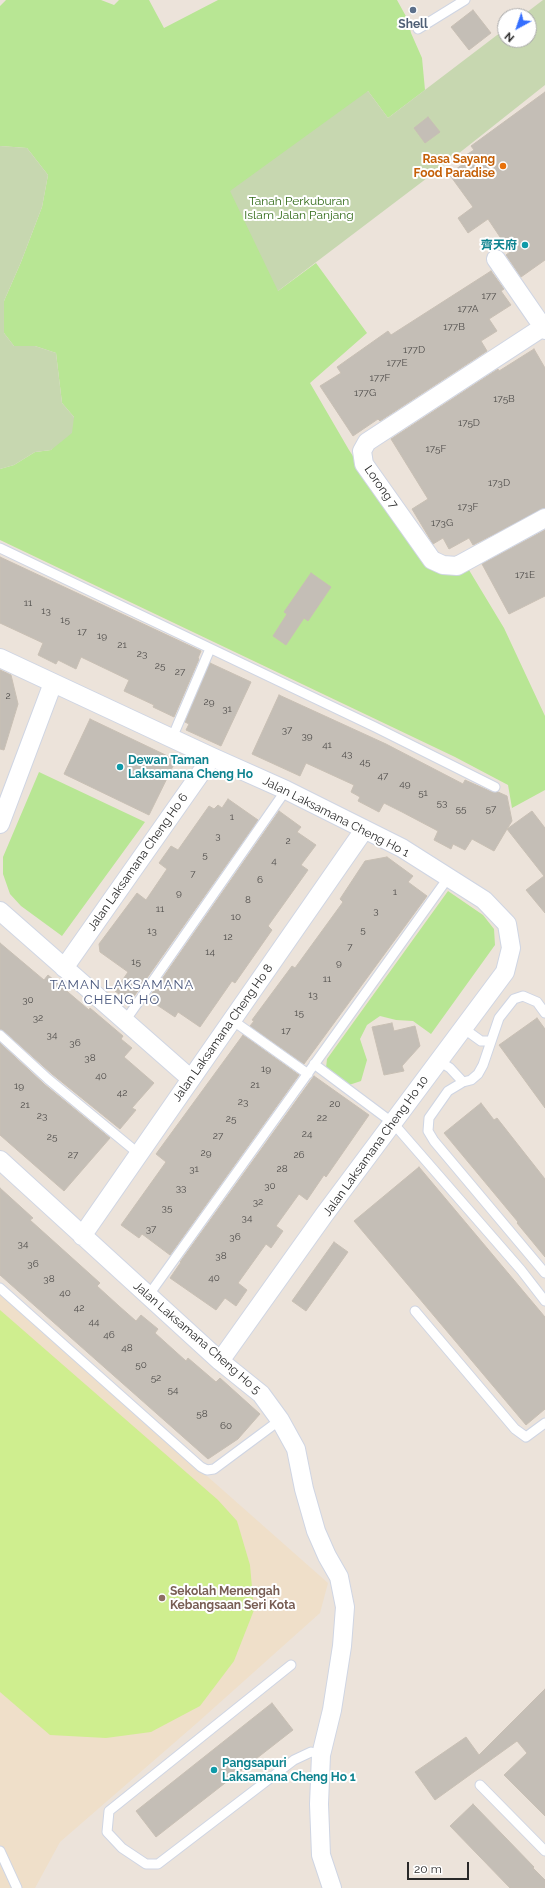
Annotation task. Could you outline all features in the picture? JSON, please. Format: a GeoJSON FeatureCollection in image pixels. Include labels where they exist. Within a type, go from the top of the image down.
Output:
{"type":"FeatureCollection","features":[{"type":"Feature","properties":{"kind":"street"},"geometry":{"type":"LineString","coordinates":[[496,259],[544,328]]}},
{"type":"Feature","properties":{"kind":"street","name":"Lorong 7"},"geometry":{"type":"LineString","coordinates":[[544,328],[367,442],[362,451],[364,464],[432,560],[443,565],[457,566],[545,518]]}},
{"type":"Feature","properties":{"kind":"street","name":"Jalan Laksamana Cheng Ho 1"},"geometry":{"type":"LineString","coordinates":[[0,658],[286,790],[402,848],[484,900],[507,924]]}},
{"type":"Feature","properties":{"kind":"street"},"geometry":{"type":"LineString","coordinates":[[0,824],[53,683]]}},
{"type":"Feature","properties":{"kind":"street","name":"Jalan Laksamana Cheng Ho 6"},"geometry":{"type":"LineString","coordinates":[[64,968],[212,757]]}},
{"type":"Feature","properties":{"kind":"street","name":"Jalan Laksamana Cheng Ho 8"},"geometry":{"type":"LineString","coordinates":[[82,1236],[364,830]]}},
{"type":"Feature","properties":{"kind":"street"},"geometry":{"type":"LineString","coordinates":[[0,911],[191,1079]]}},
{"type":"Feature","properties":{"kind":"street","name":"Jalan Laksamana Cheng Ho 10"},"geometry":{"type":"LineString","coordinates":[[220,1361],[505,972],[511,948],[507,924]]}},
{"type":"Feature","properties":{"kind":"street","name":"Jalan Laksamana Cheng Ho 5"},"geometry":{"type":"LineString","coordinates":[[0,1160],[220,1361],[261,1394],[280,1420],[296,1449],[304,1489],[316,1531],[327,1556],[339,1577],[346,1607],[342,1646],[332,1710],[321,1755],[319,1804],[321,1855],[332,1888]]}},
{"type":"Feature","properties":{"kind":"lane"},"geometry":{"type":"LineString","coordinates":[[418,29],[465,0]]}},
{"type":"Feature","properties":{"kind":"lane"},"geometry":{"type":"LineString","coordinates":[[0,548],[375,727],[495,787]]}},
{"type":"Feature","properties":{"kind":"lane"},"geometry":{"type":"LineString","coordinates":[[172,738],[210,649]]}},
{"type":"Feature","properties":{"kind":"lane"},"geometry":{"type":"LineString","coordinates":[[125,1020],[286,790]]}},
{"type":"Feature","properties":{"kind":"lane"},"geometry":{"type":"LineString","coordinates":[[148,1296],[448,878]]}},
{"type":"Feature","properties":{"kind":"lane"},"geometry":{"type":"LineString","coordinates":[[545,1013],[536,1002],[523,996],[514,999],[499,1018],[484,1065],[478,1074],[471,1080],[463,1082],[448,1091],[429,1118],[428,1131],[434,1141],[545,1273]]}},
{"type":"Feature","properties":{"kind":"lane"},"geometry":{"type":"LineString","coordinates":[[232,1020],[308,1074]]}},
{"type":"Feature","properties":{"kind":"lane"},"geometry":{"type":"LineString","coordinates":[[464,1028],[482,1041],[491,1042]]}},
{"type":"Feature","properties":{"kind":"lane"},"geometry":{"type":"LineString","coordinates":[[0,1035],[48,1079],[139,1154]]}},
{"type":"Feature","properties":{"kind":"lane"},"geometry":{"type":"LineString","coordinates":[[439,1061],[450,1068],[463,1082]]}},
{"type":"Feature","properties":{"kind":"lane"},"geometry":{"type":"LineString","coordinates":[[314,1064],[393,1123],[521,1270],[545,1301]]}},
{"type":"Feature","properties":{"kind":"lane"},"geometry":{"type":"LineString","coordinates":[[0,1288],[201,1467],[207,1470],[214,1468],[280,1420]]}},
{"type":"Feature","properties":{"kind":"lane"},"geometry":{"type":"LineString","coordinates":[[415,1311],[515,1429],[526,1437],[545,1423]]}},
{"type":"Feature","properties":{"kind":"lane"},"geometry":{"type":"LineString","coordinates":[[291,1665],[109,1811],[107,1832],[122,1848],[146,1864],[158,1864],[294,1760],[310,1752],[321,1755]]}},
{"type":"Feature","properties":{"kind":"lane"},"geometry":{"type":"LineString","coordinates":[[480,1785],[545,1851]]}},
{"type":"Feature","properties":{"kind":"lane"},"geometry":{"type":"LineString","coordinates":[[0,1851],[17,1888]]}},
{"type":"Feature","properties":{"kind":"shaded area","name":"Sekolah Menengah Kebangsaan Seri Kota"},"geometry":{"type":"Polygon","coordinates":[[[0,1293],[328,1583],[320,1613],[197,1723],[60,1842],[35,1888],[0,1888],[0,1293]]]}},
{"type":"Feature","properties":{"kind":"green space"},"geometry":{"type":"Polygon","coordinates":[[[6,0],[101,0],[114,5],[119,0],[149,0],[164,28],[218,0],[397,0],[408,20],[411,33],[422,58],[425,90],[388,118],[368,91],[278,291],[316,263],[367,333],[310,383],[349,450],[424,564],[448,575],[469,570],[504,628],[545,716],[545,790],[512,808],[508,785],[455,757],[0,540],[0,469],[14,465],[35,452],[51,450],[74,417],[62,403],[56,353],[35,346],[14,346],[4,333],[4,301],[42,207],[48,175],[27,148],[0,146],[0,6],[6,0]]]}},
{"type":"Feature","properties":{"kind":"green space","name":"Tanah Perkuburan Islam Jalan Panjang"},"geometry":{"type":"Polygon","coordinates":[[[545,0],[545,85],[439,169],[278,291],[230,191],[368,91],[388,118],[497,35],[497,48],[537,48],[537,8],[532,8],[545,0]]]}},
{"type":"Feature","properties":{"kind":"green space"},"geometry":{"type":"Polygon","coordinates":[[[0,146],[27,148],[48,175],[42,207],[4,301],[4,333],[14,346],[35,346],[56,353],[62,403],[74,417],[72,433],[51,450],[35,452],[14,465],[0,469],[0,146]]]}},
{"type":"Feature","properties":{"kind":"green space"},"geometry":{"type":"Polygon","coordinates":[[[39,772],[145,822],[62,936],[21,906],[10,894],[3,874],[3,857],[39,772]]]}},
{"type":"Feature","properties":{"kind":"green space"},"geometry":{"type":"Polygon","coordinates":[[[448,891],[483,915],[494,929],[495,945],[431,1034],[413,1021],[396,1020],[380,1016],[367,1025],[360,1039],[367,1060],[361,1081],[349,1085],[326,1068],[327,1059],[448,891]]]}},
{"type":"Feature","properties":{"kind":"green space","name":"Sekolah Menengah Kebangsaan Seri Kota"},"geometry":{"type":"Polygon","coordinates":[[[0,1310],[218,1500],[237,1521],[250,1565],[254,1610],[234,1661],[200,1706],[151,1732],[106,1738],[50,1735],[0,1692],[0,1310]]]}},
{"type":"Feature","properties":{"kind":"building"},"geometry":{"type":"Polygon","coordinates":[[[473,10],[491,33],[469,50],[451,27],[473,10]]]}},
{"type":"Feature","properties":{"kind":"building","name":"Rasa Sayang Food Paradise"},"geometry":{"type":"Polygon","coordinates":[[[545,92],[545,260],[521,277],[506,255],[510,252],[488,219],[468,233],[458,218],[473,207],[449,174],[469,160],[466,155],[474,150],[471,146],[545,92]]]}},
{"type":"Feature","properties":{"kind":"building"},"geometry":{"type":"Polygon","coordinates":[[[428,117],[440,132],[425,143],[414,128],[428,117]]]}},
{"type":"Feature","properties":{"kind":"building"},"geometry":{"type":"Polygon","coordinates":[[[491,271],[504,289],[501,291],[511,305],[489,319],[497,331],[481,341],[487,351],[380,421],[378,419],[353,436],[320,386],[341,373],[337,367],[388,331],[391,335],[491,271]]]}},
{"type":"Feature","properties":{"kind":"building"},"geometry":{"type":"Polygon","coordinates":[[[534,349],[545,368],[545,508],[473,545],[469,538],[449,549],[443,538],[433,544],[412,509],[428,499],[391,439],[498,369],[499,371],[534,349]]]}},
{"type":"Feature","properties":{"kind":"building"},"geometry":{"type":"Polygon","coordinates":[[[545,530],[545,596],[509,614],[482,564],[545,530]]]}},
{"type":"Feature","properties":{"kind":"building"},"geometry":{"type":"Polygon","coordinates":[[[0,557],[201,651],[174,717],[153,707],[154,705],[124,691],[129,680],[81,657],[76,669],[58,660],[56,664],[38,655],[43,643],[0,623],[0,557]]]}},
{"type":"Feature","properties":{"kind":"building"},"geometry":{"type":"Polygon","coordinates":[[[311,573],[331,587],[308,621],[304,618],[286,645],[273,636],[287,614],[284,612],[311,573]]]}},
{"type":"Feature","properties":{"kind":"building"},"geometry":{"type":"Polygon","coordinates":[[[210,663],[251,682],[221,746],[186,730],[189,724],[185,722],[210,663]]]}},
{"type":"Feature","properties":{"kind":"building"},"geometry":{"type":"Polygon","coordinates":[[[0,670],[11,675],[18,704],[4,750],[0,749],[0,670]]]}},
{"type":"Feature","properties":{"kind":"building"},"geometry":{"type":"Polygon","coordinates":[[[279,695],[386,744],[463,784],[465,780],[492,792],[498,792],[507,796],[512,821],[494,851],[472,839],[465,850],[453,844],[451,849],[434,840],[438,831],[402,812],[384,803],[379,812],[358,801],[360,797],[351,792],[354,785],[306,763],[300,776],[252,754],[279,695]]]}},
{"type":"Feature","properties":{"kind":"building","name":"Dewan Taman Laksamana Cheng Ho"},"geometry":{"type":"Polygon","coordinates":[[[90,719],[176,760],[149,815],[64,774],[90,719]]]}},
{"type":"Feature","properties":{"kind":"building"},"geometry":{"type":"Polygon","coordinates":[[[228,799],[258,820],[130,1002],[115,991],[128,972],[100,952],[99,944],[137,893],[146,900],[167,869],[159,863],[171,846],[178,850],[209,806],[214,809],[218,805],[222,808],[228,799]]]}},
{"type":"Feature","properties":{"kind":"building"},"geometry":{"type":"Polygon","coordinates":[[[279,811],[301,827],[297,832],[316,845],[301,865],[308,870],[268,926],[272,930],[235,983],[232,981],[200,1027],[178,1012],[175,1017],[148,999],[279,811]]]}},
{"type":"Feature","properties":{"kind":"building"},"geometry":{"type":"Polygon","coordinates":[[[532,811],[545,828],[545,913],[526,890],[544,876],[507,829],[532,811]]]}},
{"type":"Feature","properties":{"kind":"building"},"geometry":{"type":"Polygon","coordinates":[[[387,857],[413,876],[408,882],[427,896],[304,1064],[250,1026],[254,1021],[252,1020],[292,966],[295,968],[343,902],[340,899],[365,861],[387,857]]]}},
{"type":"Feature","properties":{"kind":"building"},"geometry":{"type":"Polygon","coordinates":[[[0,943],[44,980],[48,975],[89,1010],[90,1008],[123,1036],[121,1039],[132,1048],[124,1057],[154,1083],[132,1108],[136,1110],[120,1129],[52,1074],[0,1029],[0,943]]]}},
{"type":"Feature","properties":{"kind":"building"},"geometry":{"type":"Polygon","coordinates":[[[537,1018],[545,1029],[545,1108],[499,1045],[537,1018]]]}},
{"type":"Feature","properties":{"kind":"building"},"geometry":{"type":"Polygon","coordinates":[[[392,1023],[394,1031],[415,1026],[420,1046],[402,1066],[404,1071],[384,1075],[372,1027],[392,1023]]]}},
{"type":"Feature","properties":{"kind":"building"},"geometry":{"type":"Polygon","coordinates":[[[243,1035],[299,1075],[170,1255],[142,1234],[139,1238],[121,1225],[166,1162],[156,1154],[243,1035]]]}},
{"type":"Feature","properties":{"kind":"building"},"geometry":{"type":"Polygon","coordinates":[[[0,1043],[44,1084],[110,1138],[64,1191],[0,1135],[0,1043]]]}},
{"type":"Feature","properties":{"kind":"building"},"geometry":{"type":"Polygon","coordinates":[[[314,1076],[369,1115],[326,1177],[324,1175],[307,1200],[299,1194],[276,1226],[283,1231],[271,1248],[266,1244],[238,1283],[247,1290],[236,1306],[225,1298],[216,1310],[170,1278],[314,1076]]]}},
{"type":"Feature","properties":{"kind":"building"},"geometry":{"type":"Polygon","coordinates":[[[481,1103],[494,1120],[497,1118],[545,1179],[545,1257],[444,1133],[481,1103]]]}},
{"type":"Feature","properties":{"kind":"building"},"geometry":{"type":"Polygon","coordinates":[[[419,1167],[545,1317],[545,1409],[526,1425],[354,1221],[419,1167]]]}},
{"type":"Feature","properties":{"kind":"building"},"geometry":{"type":"Polygon","coordinates":[[[0,1188],[33,1218],[30,1220],[100,1283],[97,1286],[136,1321],[141,1315],[158,1329],[155,1333],[186,1361],[188,1358],[216,1382],[220,1378],[260,1414],[238,1439],[208,1459],[0,1275],[0,1188]]]}},
{"type":"Feature","properties":{"kind":"building"},"geometry":{"type":"Polygon","coordinates":[[[334,1242],[348,1252],[306,1311],[292,1301],[334,1242]]]}},
{"type":"Feature","properties":{"kind":"building"},"geometry":{"type":"Polygon","coordinates":[[[545,1689],[545,1816],[504,1775],[527,1753],[517,1741],[435,1800],[415,1772],[466,1737],[479,1755],[545,1689]]]}},
{"type":"Feature","properties":{"kind":"building","name":"Pangsapuri Laksamana Cheng Ho 1"},"geometry":{"type":"Polygon","coordinates":[[[272,1703],[293,1730],[156,1837],[136,1811],[272,1703]]]}},
{"type":"Feature","properties":{"kind":"building"},"geometry":{"type":"Polygon","coordinates":[[[473,1804],[534,1867],[533,1868],[545,1880],[545,1888],[510,1888],[450,1826],[473,1804]]]}},
{"type":"Feature","properties":{"kind":"place","name":"Shell"},"geometry":{"type":"Point","coordinates":[413,10]}},
{"type":"Feature","properties":{"kind":"place","name":"Rasa Sayang Food Paradise"},"geometry":{"type":"Point","coordinates":[503,166]}},
{"type":"Feature","properties":{"kind":"place","name":"齊天府"},"geometry":{"type":"Point","coordinates":[525,245]}},
{"type":"Feature","properties":{"kind":"place","name":"Dewan Taman Laksamana Cheng Ho"},"geometry":{"type":"Point","coordinates":[120,767]}},
{"type":"Feature","properties":{"kind":"place","name":"Sekolah Menengah Kebangsaan Seri Kota"},"geometry":{"type":"Point","coordinates":[162,1598]}},
{"type":"Feature","properties":{"kind":"place","name":"Pangsapuri Laksamana Cheng Ho 1"},"geometry":{"type":"Point","coordinates":[214,1770]}},
{"type":"Feature","properties":{"kind":"district","name":"TAMAN LAKSAMANA CHENG HO"},"geometry":{"type":"Point","coordinates":[122,992]}}]}
